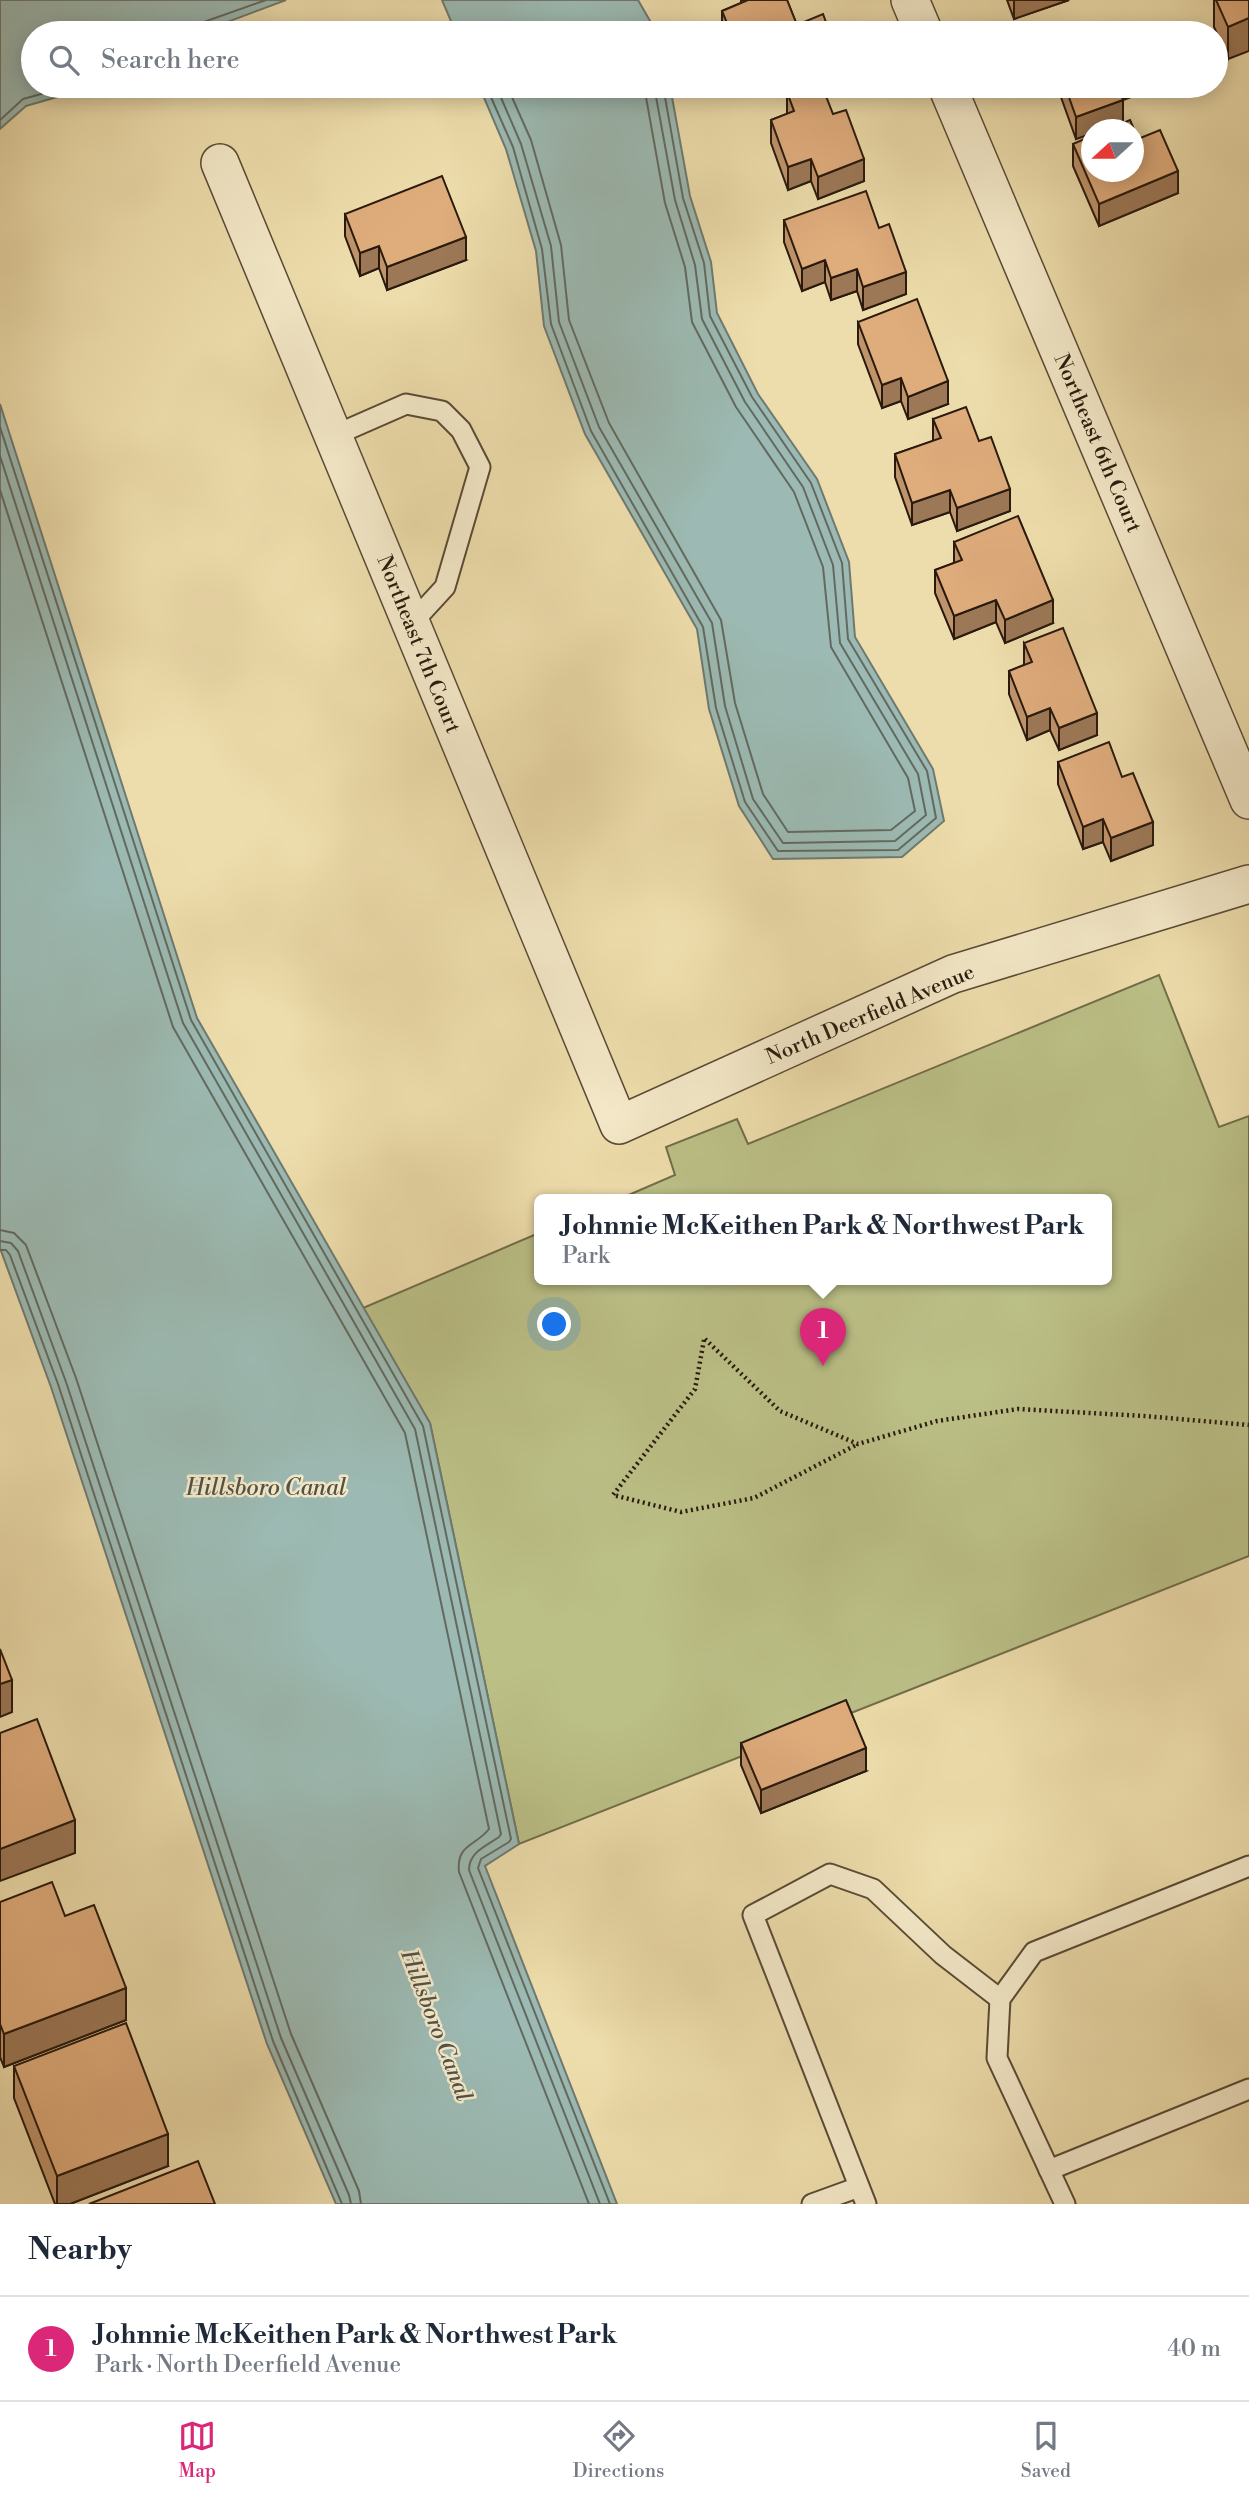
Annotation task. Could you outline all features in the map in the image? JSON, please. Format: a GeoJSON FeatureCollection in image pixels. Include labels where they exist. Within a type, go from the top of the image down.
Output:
{"type":"FeatureCollection","features":[{"type":"Feature","properties":{"kind":"street"},"geometry":{"type":"LineString","coordinates":[[910,0],[919,21]]}},
{"type":"Feature","properties":{"kind":"street","name":"Northeast 6th Court"},"geometry":{"type":"LineString","coordinates":[[952,98],[1249,800]]}},
{"type":"Feature","properties":{"kind":"street","name":"Northeast 7th Court"},"geometry":{"type":"LineString","coordinates":[[220,163],[619,1125]]}},
{"type":"Feature","properties":{"kind":"street","name":"North Deerfield Avenue"},"geometry":{"type":"LineString","coordinates":[[619,1125],[953,974],[1249,884]]}},
{"type":"Feature","properties":{"kind":"lane"},"geometry":{"type":"LineString","coordinates":[[333,436],[406,404],[442,411],[461,430],[480,467],[445,587],[411,624]]}},
{"type":"Feature","properties":{"kind":"lane"},"geometry":{"type":"LineString","coordinates":[[1065,2204],[998,2058],[1000,1998],[1034,1952],[1249,1866]]}},
{"type":"Feature","properties":{"kind":"lane"},"geometry":{"type":"LineString","coordinates":[[812,2204],[863,2195],[753,1915],[830,1874],[873,1889],[943,1955],[1000,1998]]}},
{"type":"Feature","properties":{"kind":"lane"},"geometry":{"type":"LineString","coordinates":[[1049,2170],[1249,2089]]}},
{"type":"Feature","properties":{"kind":"path"},"geometry":{"type":"LineString","coordinates":[[858,1444],[779,1412],[705,1339],[695,1389],[613,1495],[681,1512],[754,1498],[858,1444],[937,1421],[1018,1409],[1249,1425]]}},
{"type":"Feature","properties":{"kind":"green space"},"geometry":{"type":"Polygon","coordinates":[[[1159,975],[1219,1127],[1249,1116],[1249,1556],[519,1844],[430,1423],[363,1308],[534,1235],[534,1285],[1112,1285],[1112,1194],[631,1194],[675,1175],[666,1147],[737,1119],[748,1144],[1159,975]]]}},
{"type":"Feature","properties":{"kind":"water"},"geometry":{"type":"Polygon","coordinates":[[[0,0],[286,0],[230,21],[21,21],[21,98],[54,98],[26,106],[0,129],[0,0]]]}},
{"type":"Feature","properties":{"kind":"water"},"geometry":{"type":"Polygon","coordinates":[[[442,0],[638,0],[650,21],[451,21],[442,0]]]}},
{"type":"Feature","properties":{"kind":"water"},"geometry":{"type":"Polygon","coordinates":[[[484,98],[672,98],[690,196],[711,262],[717,313],[758,394],[817,479],[849,562],[855,637],[933,769],[944,821],[902,857],[773,859],[739,806],[709,709],[697,629],[585,434],[544,326],[536,251],[506,149],[484,98]]]}},
{"type":"Feature","properties":{"kind":"water","name":"Hillsboro Canal"},"geometry":{"type":"Polygon","coordinates":[[[0,404],[197,1018],[430,1423],[519,1844],[485,1866],[617,2204],[336,2204],[267,2044],[51,1387],[0,1248],[0,404]]]}},
{"type":"Feature","properties":{"kind":"building"},"geometry":{"type":"Polygon","coordinates":[[[748,0],[787,0],[795,21],[726,21],[722,11],[748,0]]]}},
{"type":"Feature","properties":{"kind":"building"},"geometry":{"type":"Polygon","coordinates":[[[1216,0],[1249,0],[1249,18],[1228,27],[1228,21],[1225,21],[1216,0]]]}},
{"type":"Feature","properties":{"kind":"building"},"geometry":{"type":"Polygon","coordinates":[[[823,14],[826,21],[806,21],[823,14]]]}},
{"type":"Feature","properties":{"kind":"building"},"geometry":{"type":"Polygon","coordinates":[[[789,98],[827,98],[833,114],[846,110],[864,159],[818,177],[811,159],[788,167],[771,120],[794,111],[789,98]]]}},
{"type":"Feature","properties":{"kind":"building"},"geometry":{"type":"Polygon","coordinates":[[[1069,98],[1122,98],[1123,100],[1076,117],[1069,98]]]}},
{"type":"Feature","properties":{"kind":"building"},"geometry":{"type":"Polygon","coordinates":[[[1160,130],[1178,171],[1099,204],[1089,182],[1144,182],[1144,137],[1160,130]]]}},
{"type":"Feature","properties":{"kind":"building"},"geometry":{"type":"Polygon","coordinates":[[[1081,140],[1081,162],[1073,144],[1081,140]]]}},
{"type":"Feature","properties":{"kind":"building"},"geometry":{"type":"Polygon","coordinates":[[[442,176],[466,237],[387,267],[379,246],[360,253],[345,214],[442,176]]]}},
{"type":"Feature","properties":{"kind":"building"},"geometry":{"type":"Polygon","coordinates":[[[866,191],[879,228],[889,224],[906,272],[863,287],[857,269],[831,278],[825,260],[802,269],[784,220],[866,191]]]}},
{"type":"Feature","properties":{"kind":"building"},"geometry":{"type":"Polygon","coordinates":[[[917,299],[948,381],[908,397],[901,378],[882,385],[858,322],[917,299]]]}},
{"type":"Feature","properties":{"kind":"building"},"geometry":{"type":"Polygon","coordinates":[[[966,407],[979,441],[991,437],[1010,489],[957,508],[950,490],[912,503],[895,454],[941,438],[933,419],[966,407]]]}},
{"type":"Feature","properties":{"kind":"building"},"geometry":{"type":"Polygon","coordinates":[[[1018,516],[1053,600],[1005,620],[996,600],[954,616],[935,570],[962,560],[954,542],[1018,516]]]}},
{"type":"Feature","properties":{"kind":"building"},"geometry":{"type":"Polygon","coordinates":[[[1063,628],[1097,713],[1059,728],[1050,708],[1027,717],[1009,671],[1032,662],[1024,643],[1063,628]]]}},
{"type":"Feature","properties":{"kind":"building"},"geometry":{"type":"Polygon","coordinates":[[[1109,742],[1122,777],[1133,773],[1153,822],[1111,838],[1103,819],[1083,827],[1058,762],[1109,742]]]}},
{"type":"Feature","properties":{"kind":"building"},"geometry":{"type":"Polygon","coordinates":[[[0,1649],[12,1680],[0,1684],[0,1649]]]}},
{"type":"Feature","properties":{"kind":"building"},"geometry":{"type":"Polygon","coordinates":[[[846,1700],[866,1748],[761,1790],[741,1743],[846,1700]]]}},
{"type":"Feature","properties":{"kind":"building"},"geometry":{"type":"Polygon","coordinates":[[[37,1719],[75,1820],[0,1849],[0,1733],[37,1719]]]}},
{"type":"Feature","properties":{"kind":"building"},"geometry":{"type":"Polygon","coordinates":[[[52,1882],[65,1916],[94,1905],[126,1988],[4,2034],[0,2024],[0,1902],[52,1882]]]}},
{"type":"Feature","properties":{"kind":"building"},"geometry":{"type":"Polygon","coordinates":[[[126,2023],[168,2134],[57,2176],[14,2066],[126,2023]]]}},
{"type":"Feature","properties":{"kind":"building"},"geometry":{"type":"Polygon","coordinates":[[[198,2161],[215,2204],[89,2204],[198,2161]]]}},
{"type":"Feature","properties":{"kind":"place","name":"Johnnie McKeithen Park & Northwest Park"},"geometry":{"type":"Point","coordinates":[823,1366]}}]}
